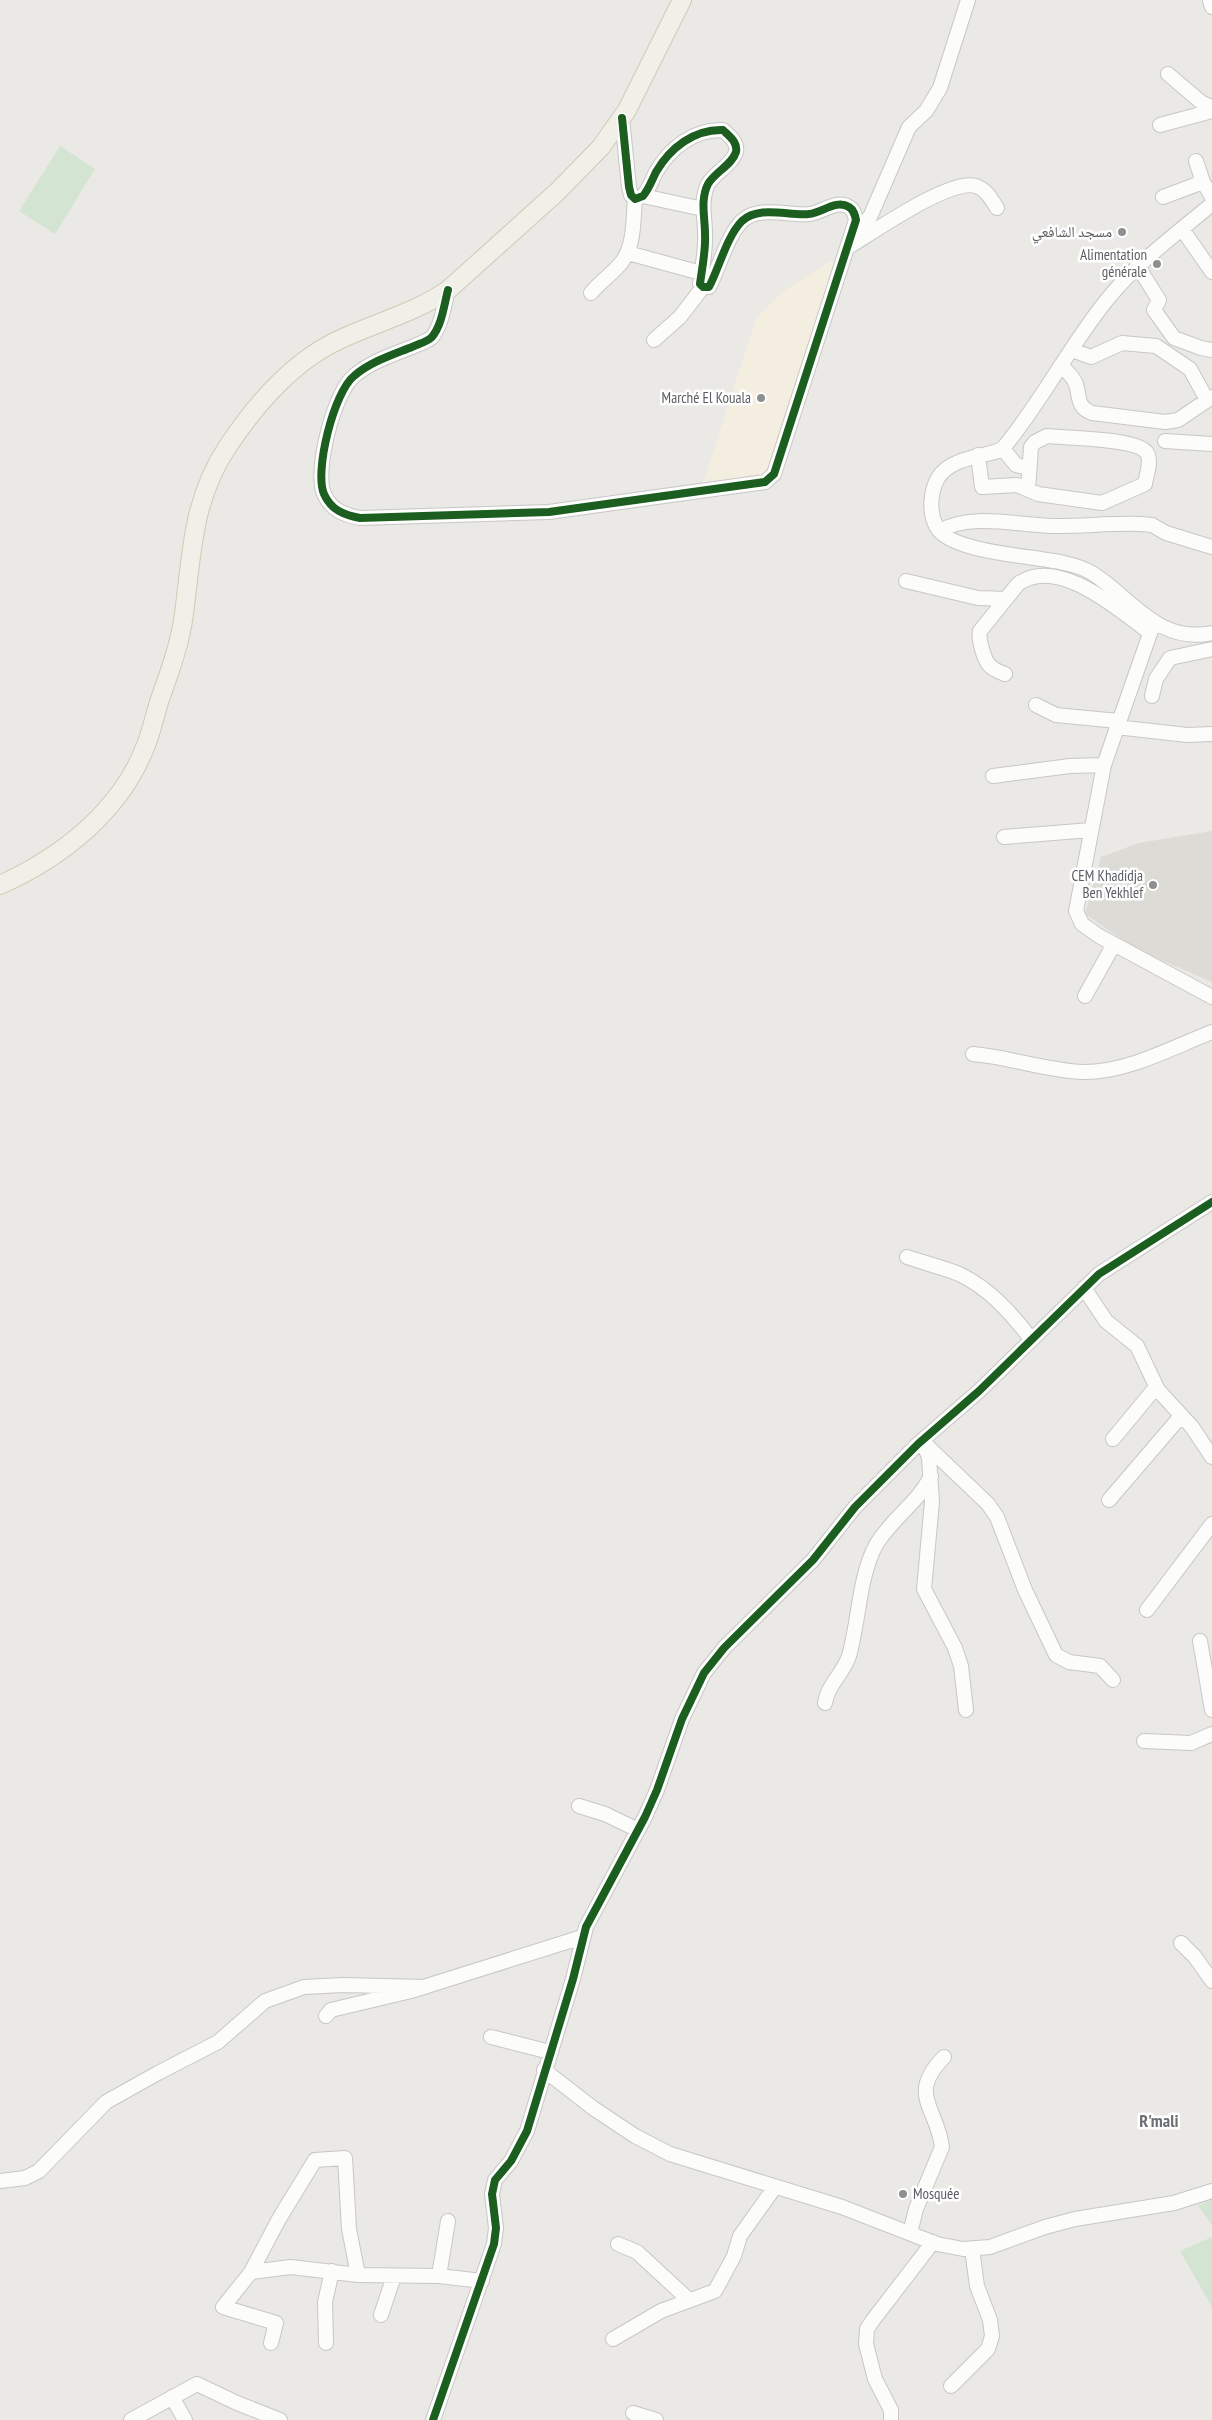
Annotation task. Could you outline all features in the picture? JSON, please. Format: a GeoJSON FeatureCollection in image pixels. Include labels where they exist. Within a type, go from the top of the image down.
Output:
{"type":"FeatureCollection","features":[{"type":"Feature","properties":{"kind":"main road"},"geometry":{"type":"LineString","coordinates":[[0,885],[32,870],[80,836],[112,802],[135,768],[146,746],[179,641],[192,534],[201,501],[211,474],[228,446],[256,409],[281,382],[315,354],[342,338],[430,302],[448,290],[581,168],[601,147],[622,118],[682,0]]}},
{"type":"Feature","properties":{"kind":"street"},"geometry":{"type":"LineString","coordinates":[[849,242],[870,217],[909,127],[926,111],[940,88],[968,0]]}},
{"type":"Feature","properties":{"kind":"street"},"geometry":{"type":"LineString","coordinates":[[1168,74],[1202,103],[1212,109]]}},
{"type":"Feature","properties":{"kind":"street"},"geometry":{"type":"LineString","coordinates":[[1160,125],[1212,109]]}},
{"type":"Feature","properties":{"kind":"street"},"geometry":{"type":"LineString","coordinates":[[622,118],[631,195],[703,209]]}},
{"type":"Feature","properties":{"kind":"street"},"geometry":{"type":"LineString","coordinates":[[591,294],[622,262],[628,253],[639,197],[676,146],[705,132],[723,130],[736,143],[736,151],[708,184],[703,209],[705,234],[700,284],[703,287]]}},
{"type":"Feature","properties":{"kind":"street"},"geometry":{"type":"LineString","coordinates":[[1196,161],[1203,182],[1212,197]]}},
{"type":"Feature","properties":{"kind":"street"},"geometry":{"type":"LineString","coordinates":[[1163,197],[1203,182]]}},
{"type":"Feature","properties":{"kind":"street"},"geometry":{"type":"LineString","coordinates":[[849,242],[941,192],[962,185],[976,186],[987,192],[997,208]]}},
{"type":"Feature","properties":{"kind":"street"},"geometry":{"type":"LineString","coordinates":[[1151,627],[1143,616],[1091,573],[1046,558],[1013,556],[968,546],[946,536],[936,527],[931,498],[938,477],[958,462],[1003,449],[1106,301],[1137,265],[1212,204]]}},
{"type":"Feature","properties":{"kind":"street"},"geometry":{"type":"LineString","coordinates":[[448,290],[441,318],[430,339],[367,366],[352,377],[339,394],[331,416],[322,478],[323,492],[328,502],[342,514],[360,518],[549,512],[765,482],[774,474],[856,220],[855,213],[849,206],[837,205],[812,214],[762,212],[752,215],[742,221],[733,233],[709,287],[703,287]]}},
{"type":"Feature","properties":{"kind":"street"},"geometry":{"type":"LineString","coordinates":[[1182,229],[1212,272]]}},
{"type":"Feature","properties":{"kind":"street"},"geometry":{"type":"LineString","coordinates":[[628,253],[702,273]]}},
{"type":"Feature","properties":{"kind":"street"},"geometry":{"type":"LineString","coordinates":[[1137,265],[1159,300],[1154,310],[1169,334],[1201,348],[1212,350]]}},
{"type":"Feature","properties":{"kind":"street"},"geometry":{"type":"LineString","coordinates":[[654,340],[680,317],[703,287]]}},
{"type":"Feature","properties":{"kind":"street"},"geometry":{"type":"LineString","coordinates":[[1061,366],[1076,384],[1079,404],[1084,410],[1092,413],[1165,422],[1178,420],[1210,399],[1190,369],[1156,346],[1122,343],[1091,357],[1072,350]]}},
{"type":"Feature","properties":{"kind":"street"},"geometry":{"type":"LineString","coordinates":[[978,455],[982,488],[1017,485],[1028,490],[1038,494],[1102,503],[1145,484],[1149,461],[1147,453],[1142,448],[1127,443],[1047,436],[1035,442],[1031,447],[1028,490]]}},
{"type":"Feature","properties":{"kind":"street"},"geometry":{"type":"LineString","coordinates":[[1165,442],[1212,444]]}},
{"type":"Feature","properties":{"kind":"street"},"geometry":{"type":"LineString","coordinates":[[1003,449],[1016,465],[1029,468]]}},
{"type":"Feature","properties":{"kind":"street"},"geometry":{"type":"LineString","coordinates":[[940,530],[950,524],[984,521],[1056,526],[1111,523],[1141,524],[1152,525],[1166,534],[1212,547]]}},
{"type":"Feature","properties":{"kind":"street"},"geometry":{"type":"LineString","coordinates":[[1004,674],[990,667],[987,663],[979,636],[980,631],[1026,578],[1041,575],[1055,576],[1093,591],[1151,627],[1195,636],[1212,633]]}},
{"type":"Feature","properties":{"kind":"street"},"geometry":{"type":"LineString","coordinates":[[906,582],[978,598],[1006,599]]}},
{"type":"Feature","properties":{"kind":"street"},"geometry":{"type":"LineString","coordinates":[[1151,627],[1104,765],[1076,911],[1082,924],[1114,944],[1212,997]]}},
{"type":"Feature","properties":{"kind":"street"},"geometry":{"type":"LineString","coordinates":[[1152,696],[1156,679],[1170,658],[1212,649]]}},
{"type":"Feature","properties":{"kind":"street"},"geometry":{"type":"LineString","coordinates":[[1036,705],[1056,715],[1187,735],[1212,734]]}},
{"type":"Feature","properties":{"kind":"street"},"geometry":{"type":"LineString","coordinates":[[993,776],[1070,766],[1104,765]]}},
{"type":"Feature","properties":{"kind":"street"},"geometry":{"type":"LineString","coordinates":[[1004,837],[1092,830]]}},
{"type":"Feature","properties":{"kind":"street"},"geometry":{"type":"LineString","coordinates":[[1085,996],[1114,944]]}},
{"type":"Feature","properties":{"kind":"street"},"geometry":{"type":"LineString","coordinates":[[973,1054],[1059,1070],[1101,1071],[1120,1068],[1212,1032]]}},
{"type":"Feature","properties":{"kind":"street"},"geometry":{"type":"LineString","coordinates":[[433,2420],[494,2244],[496,2228],[492,2194],[495,2180],[511,2161],[526,2131],[573,1979],[582,1937],[657,1790],[691,1698],[704,1673],[724,1648],[813,1560],[855,1507],[922,1441],[979,1391],[1099,1274],[1212,1202]]}},
{"type":"Feature","properties":{"kind":"street"},"geometry":{"type":"LineString","coordinates":[[907,1257],[960,1275],[974,1284],[1000,1302],[1031,1340]]}},
{"type":"Feature","properties":{"kind":"street"},"geometry":{"type":"LineString","coordinates":[[1084,1288],[1106,1321],[1137,1346],[1156,1387],[1192,1427],[1212,1457]]}},
{"type":"Feature","properties":{"kind":"street"},"geometry":{"type":"LineString","coordinates":[[1113,1439],[1156,1387]]}},
{"type":"Feature","properties":{"kind":"street"},"geometry":{"type":"LineString","coordinates":[[1109,1500],[1181,1416]]}},
{"type":"Feature","properties":{"kind":"street"},"geometry":{"type":"LineString","coordinates":[[922,1441],[930,1458],[932,1474],[932,1510],[924,1590],[955,1648],[962,1675],[966,1710]]}},
{"type":"Feature","properties":{"kind":"street"},"geometry":{"type":"LineString","coordinates":[[922,1441],[988,1504],[997,1517],[1024,1590],[1056,1655],[1069,1662],[1100,1666],[1112,1680]]}},
{"type":"Feature","properties":{"kind":"street"},"geometry":{"type":"LineString","coordinates":[[825,1703],[830,1685],[849,1657],[867,1574],[876,1544],[895,1520],[921,1494],[932,1474]]}},
{"type":"Feature","properties":{"kind":"street"},"geometry":{"type":"LineString","coordinates":[[1147,1610],[1212,1524]]}},
{"type":"Feature","properties":{"kind":"street"},"geometry":{"type":"LineString","coordinates":[[1200,1641],[1212,1710]]}},
{"type":"Feature","properties":{"kind":"street"},"geometry":{"type":"LineString","coordinates":[[1144,1741],[1191,1743],[1212,1734]]}},
{"type":"Feature","properties":{"kind":"street"},"geometry":{"type":"LineString","coordinates":[[579,1806],[605,1814],[638,1830]]}},
{"type":"Feature","properties":{"kind":"street"},"geometry":{"type":"LineString","coordinates":[[326,2016],[331,2010],[362,2004],[425,1987],[582,1937]]}},
{"type":"Feature","properties":{"kind":"street"},"geometry":{"type":"LineString","coordinates":[[1180,1943],[1195,1957],[1212,1981]]}},
{"type":"Feature","properties":{"kind":"street"},"geometry":{"type":"LineString","coordinates":[[0,2181],[25,2178],[39,2171],[106,2102],[218,2042],[265,2001],[304,1987],[343,1985],[425,1987]]}},
{"type":"Feature","properties":{"kind":"street"},"geometry":{"type":"LineString","coordinates":[[491,2037],[550,2052]]}},
{"type":"Feature","properties":{"kind":"street"},"geometry":{"type":"LineString","coordinates":[[910,2233],[916,2209],[942,2147],[925,2094],[931,2070],[944,2057]]}},
{"type":"Feature","properties":{"kind":"street"},"geometry":{"type":"LineString","coordinates":[[544,2070],[593,2108],[635,2136],[670,2154],[842,2207],[933,2242],[963,2249],[990,2247],[1045,2227],[1075,2219],[1174,2203],[1212,2191]]}},
{"type":"Feature","properties":{"kind":"street"},"geometry":{"type":"LineString","coordinates":[[271,2343],[276,2323],[223,2307],[252,2272],[279,2219],[315,2160],[345,2158],[349,2229],[358,2275]]}},
{"type":"Feature","properties":{"kind":"street"},"geometry":{"type":"LineString","coordinates":[[613,2339],[661,2312],[715,2291],[734,2256],[740,2236],[775,2187]]}},
{"type":"Feature","properties":{"kind":"street"},"geometry":{"type":"LineString","coordinates":[[440,2276],[448,2221]]}},
{"type":"Feature","properties":{"kind":"street"},"geometry":{"type":"LineString","coordinates":[[891,2420],[891,2410],[875,2379],[866,2334],[873,2320],[933,2242]]}},
{"type":"Feature","properties":{"kind":"street"},"geometry":{"type":"LineString","coordinates":[[618,2244],[637,2252],[689,2300]]}},
{"type":"Feature","properties":{"kind":"street"},"geometry":{"type":"LineString","coordinates":[[951,2386],[988,2349],[992,2336],[990,2320],[977,2286],[972,2249]]}},
{"type":"Feature","properties":{"kind":"street"},"geometry":{"type":"LineString","coordinates":[[252,2272],[291,2268],[358,2275],[440,2276],[482,2280]]}},
{"type":"Feature","properties":{"kind":"street"},"geometry":{"type":"LineString","coordinates":[[326,2343],[324,2302],[332,2271]]}},
{"type":"Feature","properties":{"kind":"street"},"geometry":{"type":"LineString","coordinates":[[381,2315],[394,2276]]}},
{"type":"Feature","properties":{"kind":"street"},"geometry":{"type":"LineString","coordinates":[[131,2420],[197,2384],[237,2404],[280,2420]]}},
{"type":"Feature","properties":{"kind":"street"},"geometry":{"type":"LineString","coordinates":[[172,2397],[185,2420]]}},
{"type":"Feature","properties":{"kind":"street"},"geometry":{"type":"LineString","coordinates":[[633,2413],[656,2420]]}},
{"type":"Feature","properties":{"kind":"shaded area","name":"Marché El Kouala"},"geometry":{"type":"Polygon","coordinates":[[[836,261],[766,477],[703,483],[756,319],[781,293],[828,262],[836,261]]]}},
{"type":"Feature","properties":{"kind":"shaded area","name":"CEM Khadidja Ben Yekhlef"},"geometry":{"type":"Polygon","coordinates":[[[1212,831],[1212,982],[1138,950],[1085,914],[1101,857],[1139,843],[1212,831]]]}},
{"type":"Feature","properties":{"kind":"green space"},"geometry":{"type":"Polygon","coordinates":[[[60,146],[95,169],[55,234],[19,211],[60,146]]]}},
{"type":"Feature","properties":{"kind":"green space"},"geometry":{"type":"Polygon","coordinates":[[[1212,2199],[1212,2225],[1198,2206],[1212,2199]]]}},
{"type":"Feature","properties":{"kind":"green space"},"geometry":{"type":"Polygon","coordinates":[[[1212,2237],[1212,2307],[1180,2251],[1212,2237]]]}},
{"type":"Feature","properties":{"kind":"cycle path"},"geometry":{"type":"LineString","coordinates":[[448,290],[440,321],[432,337],[425,342],[382,359],[360,371],[354,376],[339,398],[328,432],[322,468],[324,494],[330,504],[339,511],[360,518],[549,512],[765,482],[774,474],[856,220],[854,213],[849,207],[834,205],[809,214],[765,212],[749,216],[742,221],[732,235],[709,287],[703,287],[700,284],[705,246],[704,196],[711,180],[734,157],[736,145],[723,130],[702,133],[693,137],[668,155],[643,196],[635,199],[631,195],[629,187],[622,118]]}},
{"type":"Feature","properties":{"kind":"cycle path"},"geometry":{"type":"LineString","coordinates":[[433,2420],[494,2244],[496,2228],[492,2194],[495,2180],[511,2161],[527,2131],[573,1979],[586,1927],[645,1817],[657,1790],[682,1719],[704,1673],[724,1648],[813,1560],[855,1507],[918,1444],[979,1391],[1099,1274],[1212,1202]]}},
{"type":"Feature","properties":{"kind":"place","name":"مسجد الشافعي"},"geometry":{"type":"Point","coordinates":[1122,232]}},
{"type":"Feature","properties":{"kind":"place","name":"Alimentation générale"},"geometry":{"type":"Point","coordinates":[1157,264]}},
{"type":"Feature","properties":{"kind":"place","name":"Marché El Kouala"},"geometry":{"type":"Point","coordinates":[761,398]}},
{"type":"Feature","properties":{"kind":"place","name":"CEM Khadidja Ben Yekhlef"},"geometry":{"type":"Point","coordinates":[1153,885]}},
{"type":"Feature","properties":{"kind":"place","name":"Mosquée"},"geometry":{"type":"Point","coordinates":[903,2194]}},
{"type":"Feature","properties":{"kind":"district","name":"R'mali"},"geometry":{"type":"Point","coordinates":[1159,2121]}}]}
